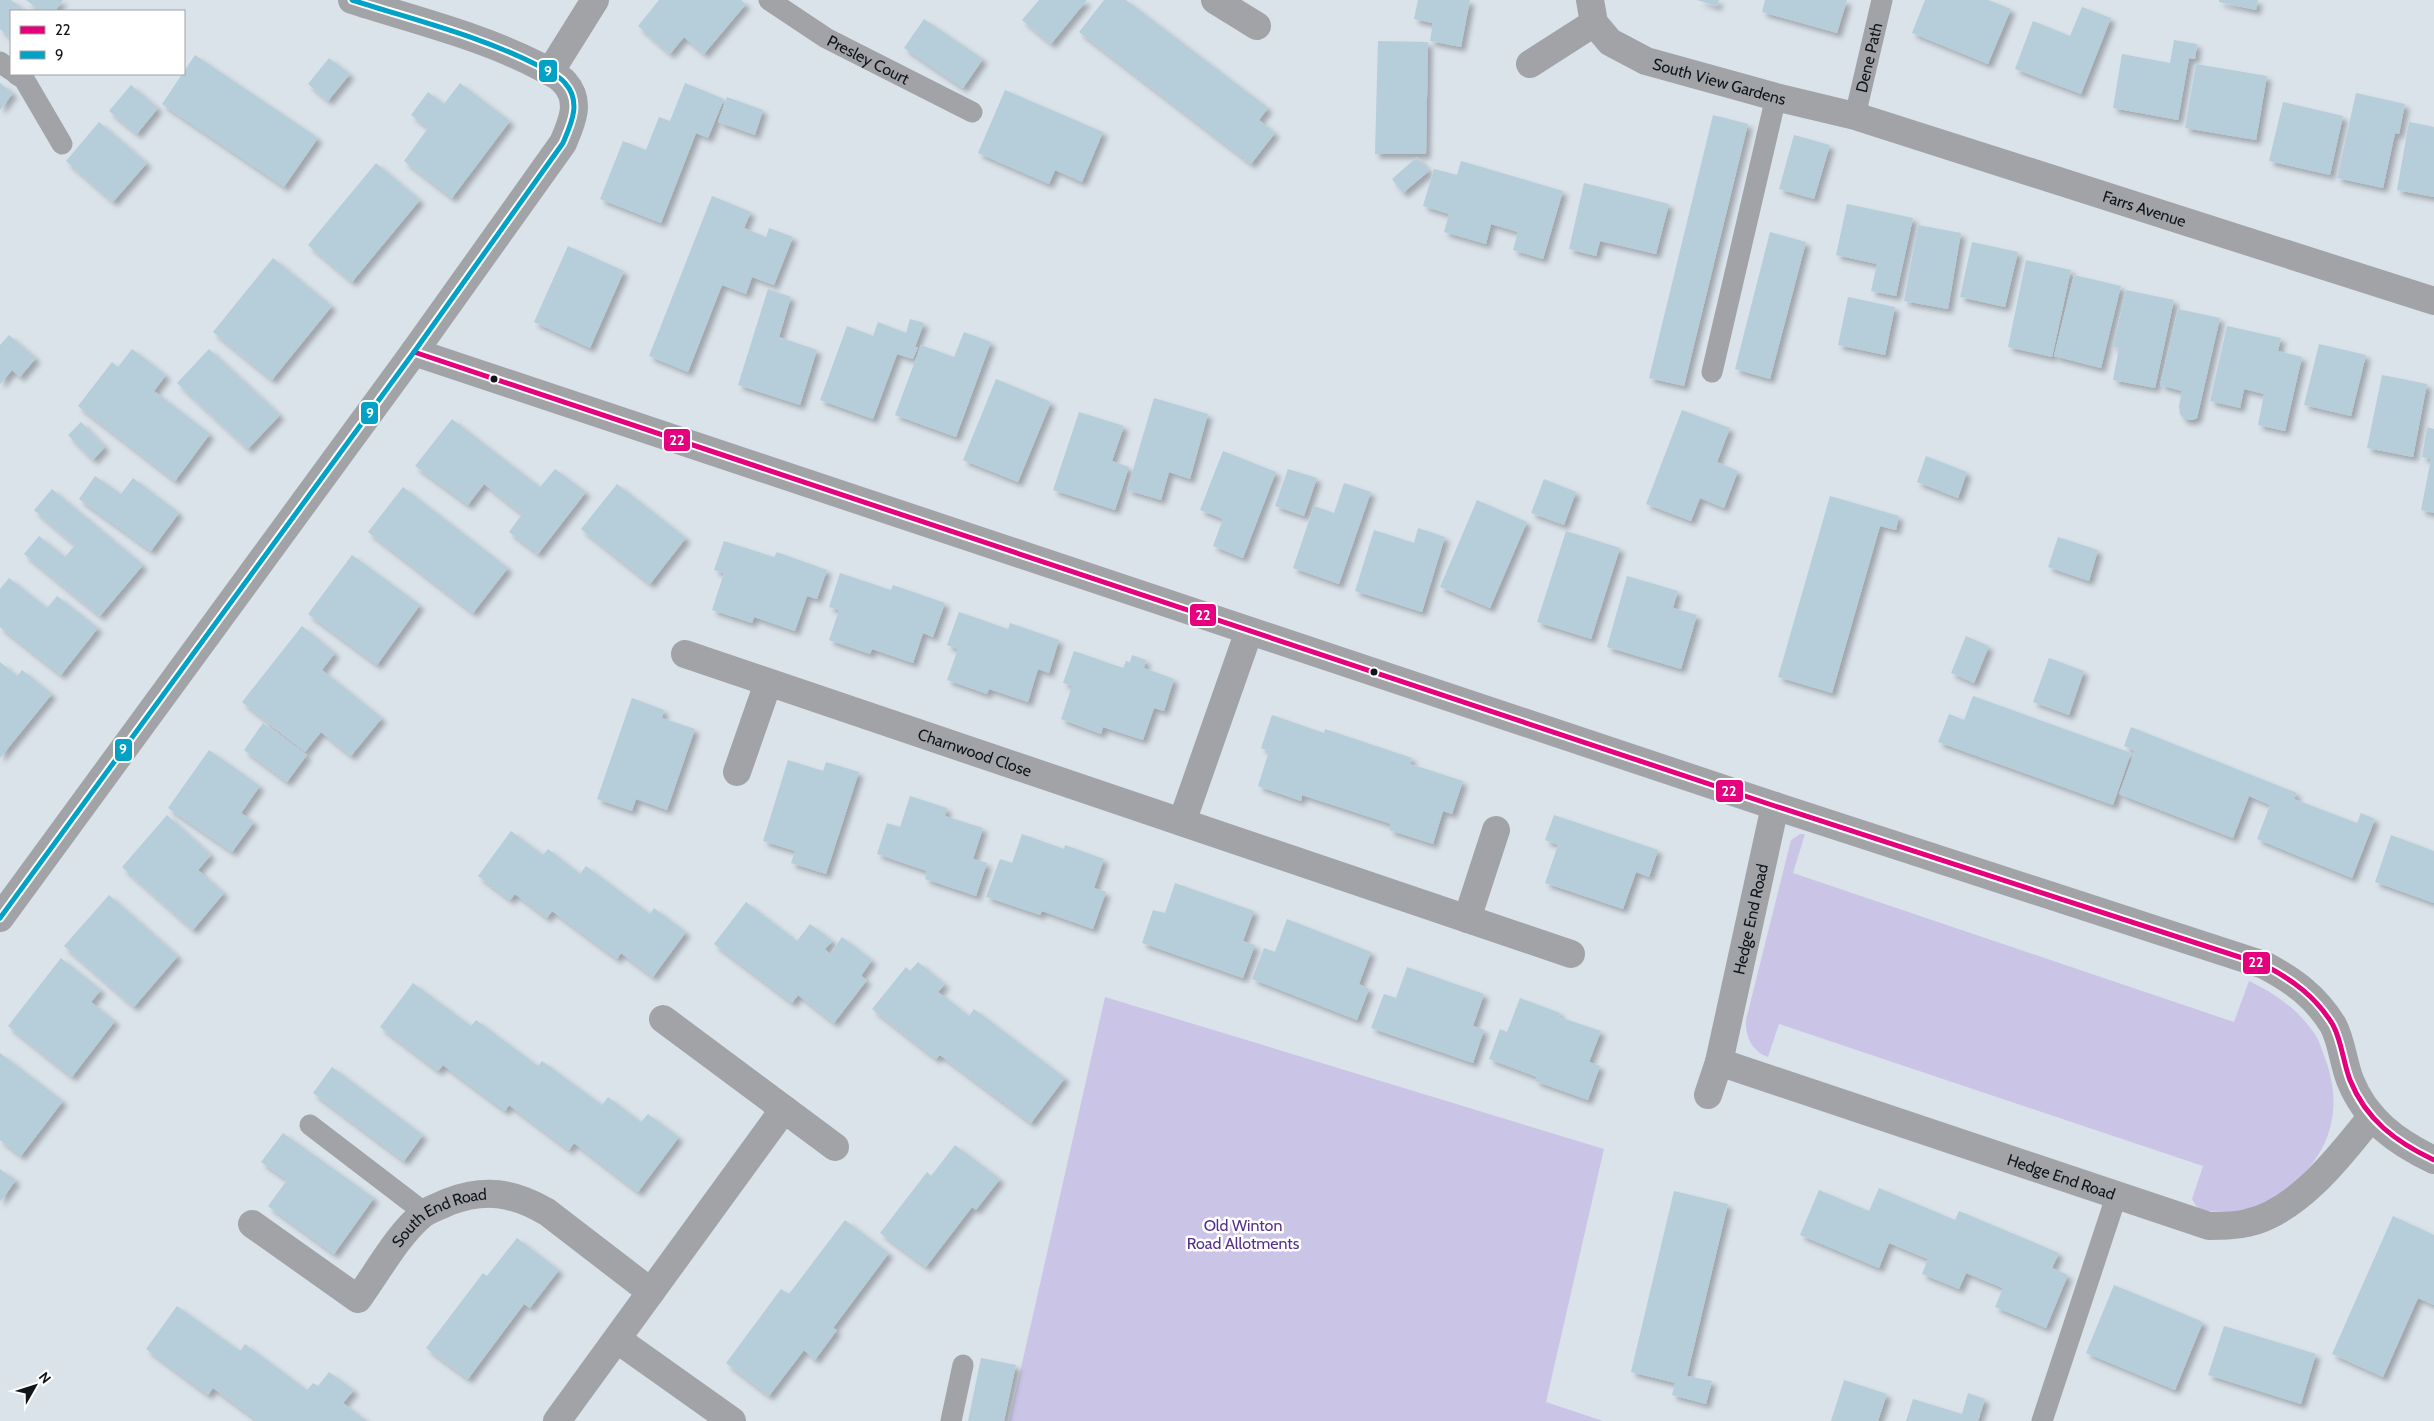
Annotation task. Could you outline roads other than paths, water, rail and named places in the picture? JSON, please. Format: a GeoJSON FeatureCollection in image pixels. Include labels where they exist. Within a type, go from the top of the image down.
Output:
{"type":"FeatureCollection","features":[{"type":"Feature","properties":{"kind":"street"},"geometry":{"type":"LineString","coordinates":[[0,918],[414,352],[563,144],[575,116],[573,100],[565,83],[550,72],[512,53],[352,0]]}},
{"type":"Feature","properties":{"kind":"street"},"geometry":{"type":"LineString","coordinates":[[550,72],[594,0]]}},
{"type":"Feature","properties":{"kind":"street"},"geometry":{"type":"LineString","coordinates":[[1224,2],[1257,26]]}},
{"type":"Feature","properties":{"kind":"street","name":"South View Gardens"},"geometry":{"type":"LineString","coordinates":[[1530,64],[1592,12],[1610,42],[1646,61],[1776,97],[1855,116]]}},
{"type":"Feature","properties":{"kind":"street","name":"Farrs Avenue"},"geometry":{"type":"LineString","coordinates":[[1855,116],[2434,301]]}},
{"type":"Feature","properties":{"kind":"street"},"geometry":{"type":"LineString","coordinates":[[414,352],[1776,806],[2264,965],[2289,978],[2313,998],[2333,1026],[2349,1079],[2359,1099],[2372,1116],[2388,1134],[2407,1147],[2434,1160]]}},
{"type":"Feature","properties":{"kind":"street"},"geometry":{"type":"LineString","coordinates":[[1182,822],[1249,631]]}},
{"type":"Feature","properties":{"kind":"street","name":"Charnwood Close"},"geometry":{"type":"LineString","coordinates":[[685,654],[1571,954]]}},
{"type":"Feature","properties":{"kind":"street"},"geometry":{"type":"LineString","coordinates":[[737,772],[768,683]]}},
{"type":"Feature","properties":{"kind":"street","name":"Hedge End Road"},"geometry":{"type":"LineString","coordinates":[[1708,1095],[1719,1062],[1776,806]]}},
{"type":"Feature","properties":{"kind":"street"},"geometry":{"type":"LineString","coordinates":[[1467,919],[1496,830]]}},
{"type":"Feature","properties":{"kind":"street"},"geometry":{"type":"LineString","coordinates":[[663,1018],[835,1147]]}},
{"type":"Feature","properties":{"kind":"street","name":"Hedge End Road"},"geometry":{"type":"LineString","coordinates":[[1719,1062],[2209,1226],[2249,1223],[2285,1207],[2331,1165],[2372,1116]]}},
{"type":"Feature","properties":{"kind":"street"},"geometry":{"type":"LineString","coordinates":[[557,1421],[618,1340],[784,1109]]}},
{"type":"Feature","properties":{"kind":"street","name":"South End Road"},"geometry":{"type":"LineString","coordinates":[[252,1224],[358,1300],[411,1226],[425,1213],[475,1194],[511,1195],[528,1201],[546,1212],[651,1292]]}},
{"type":"Feature","properties":{"kind":"street"},"geometry":{"type":"LineString","coordinates":[[618,1340],[732,1421]]}},
{"type":"Feature","properties":{"kind":"lane","name":"Presley Court"},"geometry":{"type":"LineString","coordinates":[[768,0],[826,38],[972,112]]}},
{"type":"Feature","properties":{"kind":"lane","name":"Dene Path"},"geometry":{"type":"LineString","coordinates":[[1855,116],[1882,0]]}},
{"type":"Feature","properties":{"kind":"lane"},"geometry":{"type":"LineString","coordinates":[[18,75],[24,79],[62,144]]}},
{"type":"Feature","properties":{"kind":"lane"},"geometry":{"type":"LineString","coordinates":[[1712,372],[1776,97]]}},
{"type":"Feature","properties":{"kind":"lane"},"geometry":{"type":"LineString","coordinates":[[310,1125],[425,1213]]}},
{"type":"Feature","properties":{"kind":"lane"},"geometry":{"type":"LineString","coordinates":[[2042,1421],[2117,1194]]}},
{"type":"Feature","properties":{"kind":"lane"},"geometry":{"type":"LineString","coordinates":[[951,1421],[963,1365]]}},
{"type":"Feature","properties":{"kind":"park label","name":"Old Winton Road Allotments"},"geometry":{"type":"Point","coordinates":[1243,1234]}}]}
